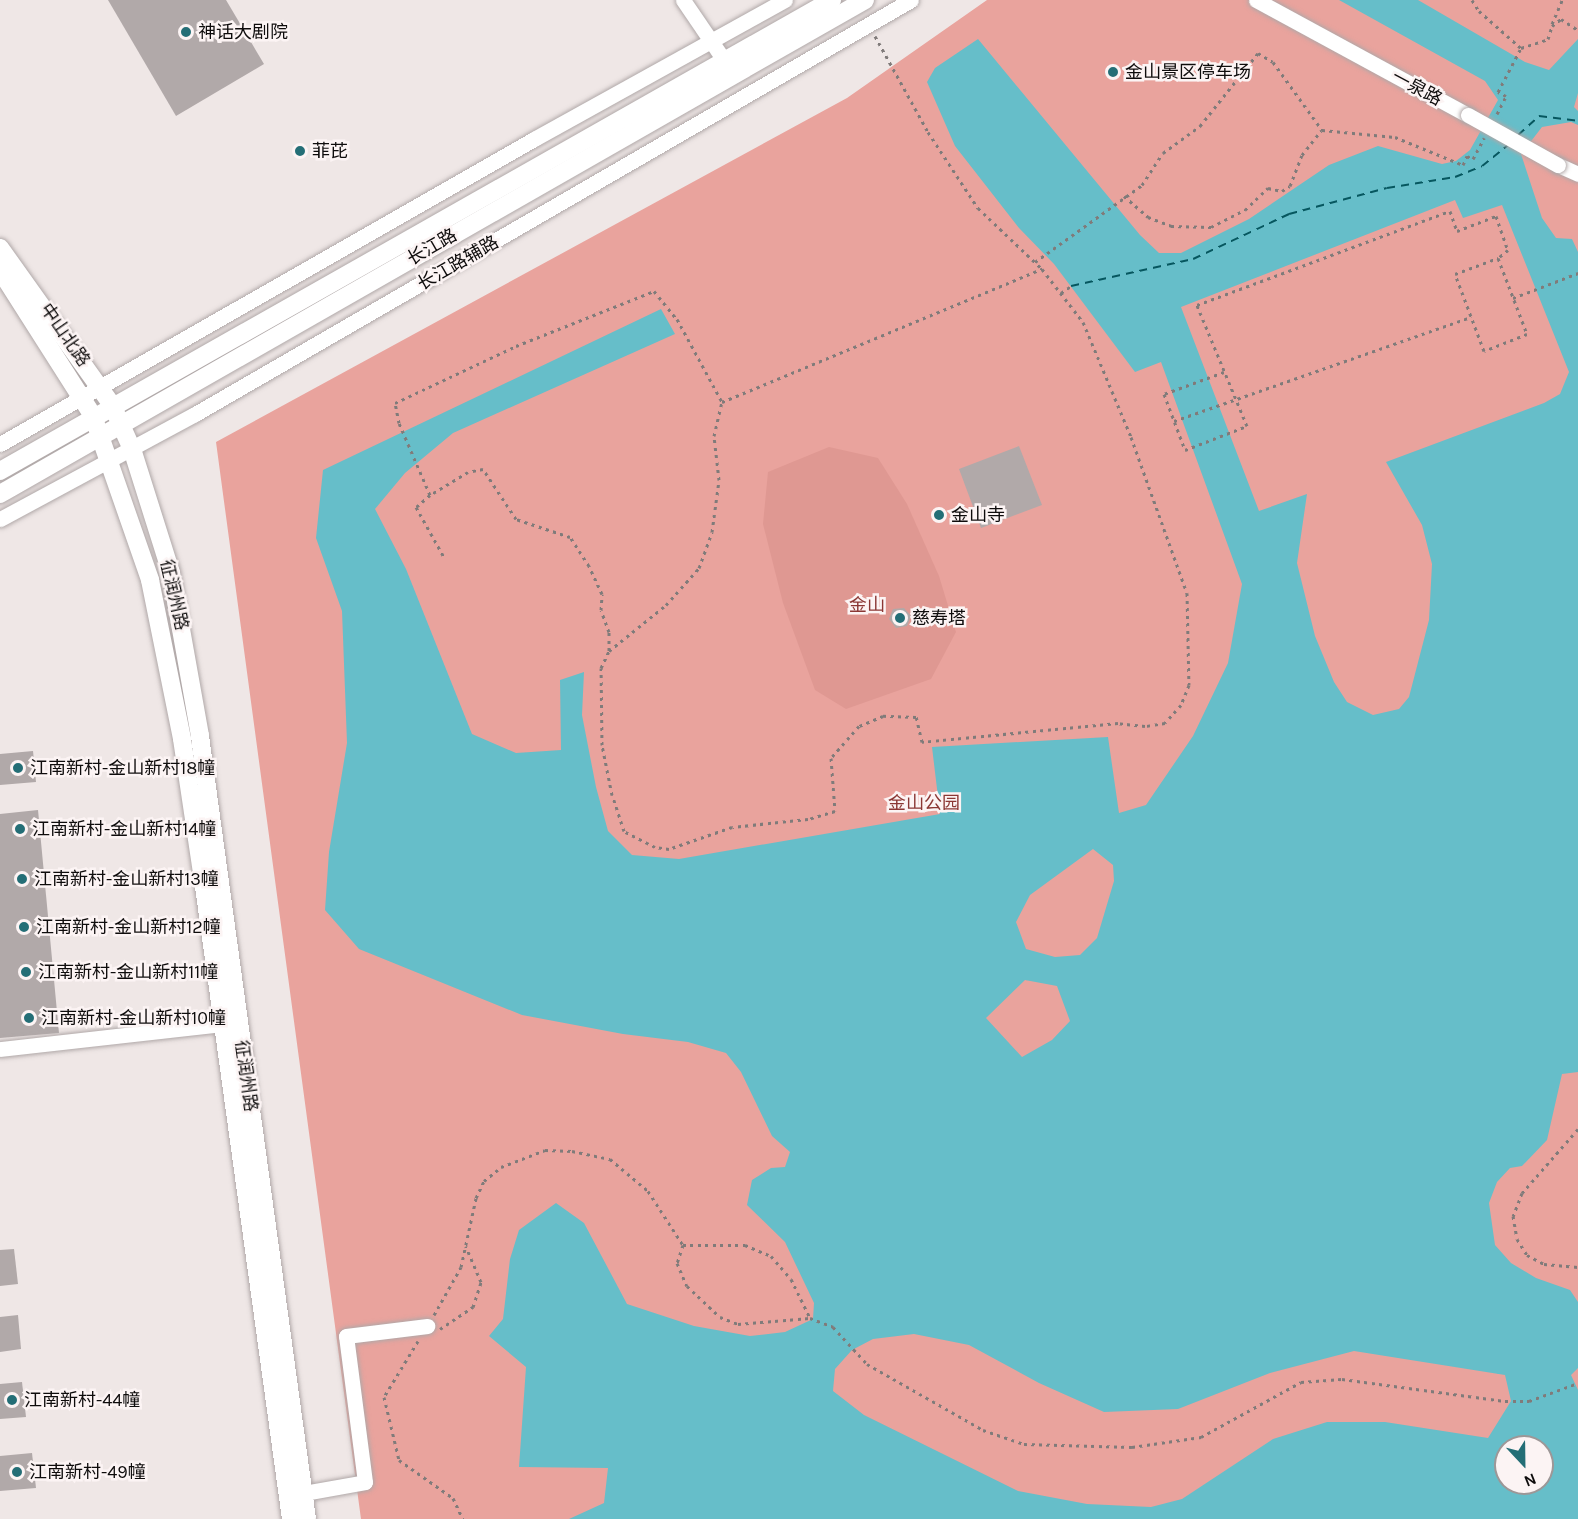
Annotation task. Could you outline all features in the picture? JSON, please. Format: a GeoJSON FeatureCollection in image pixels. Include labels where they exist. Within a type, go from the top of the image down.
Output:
{"type":"FeatureCollection","features":[{"type":"Feature","properties":{"kind":"main road","name":"长江路"},"geometry":{"type":"LineString","coordinates":[[0,471],[112,405],[832,0]]}},
{"type":"Feature","properties":{"kind":"main road","name":"长江路"},"geometry":{"type":"LineString","coordinates":[[0,494],[102,438],[866,0]]}},
{"type":"Feature","properties":{"kind":"main road","name":"中山北路"},"geometry":{"type":"LineString","coordinates":[[0,248],[101,385],[122,426]]}},
{"type":"Feature","properties":{"kind":"main road","name":"中山北路"},"geometry":{"type":"LineString","coordinates":[[0,270],[82,396],[102,438]]}},
{"type":"Feature","properties":{"kind":"main road","name":"征润州路"},"geometry":{"type":"LineString","coordinates":[[122,426],[132,449],[171,573],[189,662],[307,1519]]}},
{"type":"Feature","properties":{"kind":"main road","name":"征润州路"},"geometry":{"type":"LineString","coordinates":[[102,438],[150,580],[182,739],[291,1519]]}},
{"type":"Feature","properties":{"kind":"street"},"geometry":{"type":"LineString","coordinates":[[683,0],[724,60]]}},
{"type":"Feature","properties":{"kind":"street"},"geometry":{"type":"LineString","coordinates":[[0,444],[785,0]]}},
{"type":"Feature","properties":{"kind":"street","name":"长江路辅路"},"geometry":{"type":"LineString","coordinates":[[0,519],[111,461],[911,0]]}},
{"type":"Feature","properties":{"kind":"street","name":"一泉路"},"geometry":{"type":"LineString","coordinates":[[1256,0],[1578,174]]}},
{"type":"Feature","properties":{"kind":"street"},"geometry":{"type":"LineString","coordinates":[[0,1049],[222,1024]]}},
{"type":"Feature","properties":{"kind":"street"},"geometry":{"type":"LineString","coordinates":[[304,1493],[365,1482],[346,1336],[433,1328]]}},
{"type":"Feature","properties":{"kind":"path"},"geometry":{"type":"LineString","coordinates":[[1472,0],[1479,11],[1521,48],[1548,39],[1562,0]]}},
{"type":"Feature","properties":{"kind":"path"},"geometry":{"type":"LineString","coordinates":[[1552,26],[1562,19],[1577,29]]}},
{"type":"Feature","properties":{"kind":"path"},"geometry":{"type":"LineString","coordinates":[[430,495],[422,470],[399,423],[395,403],[516,346],[654,291],[676,319],[722,402],[714,436],[719,480],[714,522],[699,568],[666,605],[609,651],[601,668],[602,745],[612,795],[624,831],[655,847],[669,849],[732,827],[808,819],[835,811],[831,758],[860,726],[883,716],[916,717],[922,742],[1118,723],[1145,726],[1165,723],[1181,705],[1189,685],[1187,593],[1131,436],[1083,322],[1042,269],[978,208],[928,132],[869,25]]}},
{"type":"Feature","properties":{"kind":"path"},"geometry":{"type":"LineString","coordinates":[[1035,262],[1142,185],[1163,153],[1200,126],[1258,53],[1273,62],[1322,130],[1395,137],[1450,158]]}},
{"type":"Feature","properties":{"kind":"path"},"geometry":{"type":"LineString","coordinates":[[1124,196],[1148,217],[1171,226],[1211,227],[1245,210],[1268,188],[1282,192],[1290,186],[1302,155],[1322,130]]}},
{"type":"Feature","properties":{"kind":"path"},"geometry":{"type":"LineString","coordinates":[[1224,372],[1164,394],[1185,450],[1247,426],[1197,305],[1450,211],[1457,231],[1496,216],[1509,250],[1498,258],[1455,274],[1484,351],[1527,334],[1498,258]]}},
{"type":"Feature","properties":{"kind":"path"},"geometry":{"type":"LineString","coordinates":[[722,402],[1042,269]]}},
{"type":"Feature","properties":{"kind":"path"},"geometry":{"type":"LineString","coordinates":[[1513,298],[1578,273]]}},
{"type":"Feature","properties":{"kind":"path"},"geometry":{"type":"LineString","coordinates":[[1061,293],[1071,286]]}},
{"type":"Feature","properties":{"kind":"path"},"geometry":{"type":"LineString","coordinates":[[1174,421],[1471,317]]}},
{"type":"Feature","properties":{"kind":"path"},"geometry":{"type":"LineString","coordinates":[[444,557],[416,507],[430,495],[468,472],[483,469],[516,519],[570,537],[590,566],[602,594],[609,651]]}},
{"type":"Feature","properties":{"kind":"path"},"geometry":{"type":"LineString","coordinates":[[1578,1129],[1577,1134],[1522,1193],[1513,1216],[1517,1239],[1527,1255],[1544,1264],[1578,1267]]}},
{"type":"Feature","properties":{"kind":"path"},"geometry":{"type":"LineString","coordinates":[[463,1519],[453,1498],[399,1460],[384,1397],[433,1328],[461,1267],[476,1198],[484,1181],[501,1167],[545,1150],[610,1159],[648,1191],[682,1245],[677,1263],[687,1286],[720,1317],[738,1324],[810,1318],[833,1327],[867,1364],[983,1430],[1024,1444],[1132,1447],[1201,1437],[1301,1382],[1342,1379],[1504,1401],[1529,1401],[1578,1383]]}},
{"type":"Feature","properties":{"kind":"path"},"geometry":{"type":"LineString","coordinates":[[433,1328],[473,1307],[481,1282],[466,1245]]}},
{"type":"Feature","properties":{"kind":"path"},"geometry":{"type":"LineString","coordinates":[[682,1245],[745,1245],[771,1256],[791,1280],[810,1318]]}},
{"type":"Feature","properties":{"kind":"green space","name":"金山公园"},"geometry":{"type":"Polygon","coordinates":[[[987,0],[1578,0],[1578,1519],[361,1519],[216,442],[847,98],[987,0]]]}},
{"type":"Feature","properties":{"kind":"green space","name":"金山"},"geometry":{"type":"Polygon","coordinates":[[[829,447],[878,458],[907,504],[939,576],[956,632],[931,679],[846,709],[815,690],[783,603],[763,524],[768,472],[829,447]]]}},
{"type":"Feature","properties":{"kind":"water"},"geometry":{"type":"Polygon","coordinates":[[[1339,0],[1418,0],[1525,62],[1549,70],[1578,39],[1578,93],[1574,107],[1578,111],[1578,125],[1571,122],[1542,127],[1521,154],[1542,218],[1556,238],[1572,239],[1578,252],[1578,1072],[1562,1074],[1547,1140],[1522,1166],[1510,1168],[1497,1182],[1489,1203],[1495,1245],[1511,1263],[1536,1278],[1570,1290],[1578,1302],[1578,1368],[1571,1375],[1578,1390],[1578,1519],[569,1519],[604,1503],[608,1468],[519,1467],[526,1367],[489,1336],[503,1319],[510,1259],[519,1230],[556,1203],[584,1223],[627,1304],[694,1326],[750,1336],[785,1332],[813,1319],[814,1303],[785,1242],[747,1205],[752,1180],[771,1168],[785,1167],[790,1152],[772,1136],[741,1072],[726,1053],[688,1042],[623,1034],[522,1015],[359,949],[325,910],[329,852],[347,743],[342,611],[316,538],[323,470],[661,309],[675,334],[453,433],[405,473],[375,509],[406,569],[472,734],[516,753],[561,750],[560,680],[584,672],[582,715],[596,787],[608,831],[632,855],[679,859],[940,814],[932,747],[1108,737],[1119,813],[1146,805],[1193,736],[1228,663],[1242,584],[1161,362],[1135,372],[1054,264],[1019,228],[955,146],[927,82],[935,68],[978,39],[1140,235],[1159,253],[1181,253],[1249,219],[1329,165],[1378,146],[1442,164],[1456,161],[1470,150],[1498,100],[1485,81],[1339,0]],[[1455,200],[1181,307],[1259,511],[1307,494],[1297,563],[1315,636],[1334,682],[1347,702],[1373,715],[1399,709],[1409,697],[1429,620],[1432,564],[1422,525],[1386,462],[1544,403],[1560,394],[1569,372],[1502,205],[1463,218],[1455,200]],[[1093,849],[1030,895],[1016,922],[1026,949],[1055,957],[1080,955],[1097,938],[1114,881],[1113,865],[1093,849]],[[1025,980],[986,1018],[1022,1057],[1052,1040],[1070,1021],[1057,986],[1025,980]],[[914,1334],[873,1339],[852,1350],[835,1369],[833,1391],[864,1415],[1018,1491],[1087,1504],[1151,1507],[1182,1499],[1273,1439],[1327,1422],[1385,1422],[1488,1438],[1511,1401],[1505,1375],[1354,1351],[1270,1373],[1178,1409],[1104,1412],[1039,1383],[969,1345],[914,1334]]]}},
{"type":"Feature","properties":{"kind":"building","name":"神话大剧院"},"geometry":{"type":"Polygon","coordinates":[[[108,0],[226,0],[264,64],[176,116],[108,0]]]}},
{"type":"Feature","properties":{"kind":"building"},"geometry":{"type":"Polygon","coordinates":[[[1019,446],[1042,505],[981,528],[959,469],[1019,446]]]}},
{"type":"Feature","properties":{"kind":"building","name":"慈寿塔"},"geometry":{"type":"Polygon","coordinates":[[[904,608],[911,616],[907,626],[896,628],[889,619],[893,609],[904,608]]]}},
{"type":"Feature","properties":{"kind":"building","name":"江南新村-金山新村18幢"},"geometry":{"type":"Polygon","coordinates":[[[33,751],[36,782],[0,785],[0,754],[33,751]]]}},
{"type":"Feature","properties":{"kind":"building"},"geometry":{"type":"Polygon","coordinates":[[[38,810],[59,1033],[0,1038],[0,814],[38,810]]]}},
{"type":"Feature","properties":{"kind":"building"},"geometry":{"type":"Polygon","coordinates":[[[14,1249],[18,1284],[0,1286],[0,1250],[14,1249]]]}},
{"type":"Feature","properties":{"kind":"building"},"geometry":{"type":"Polygon","coordinates":[[[18,1315],[21,1349],[0,1352],[0,1317],[18,1315]]]}},
{"type":"Feature","properties":{"kind":"building","name":"江南新村-44幢"},"geometry":{"type":"Polygon","coordinates":[[[22,1382],[26,1417],[0,1419],[0,1384],[22,1382]]]}},
{"type":"Feature","properties":{"kind":"building","name":"江南新村-49幢"},"geometry":{"type":"Polygon","coordinates":[[[32,1453],[36,1488],[0,1491],[0,1456],[32,1453]]]}},
{"type":"Feature","properties":{"kind":"ferry route"},"geometry":{"type":"LineString","coordinates":[[1518,135],[1539,116],[1578,121]]}},
{"type":"Feature","properties":{"kind":"ferry route"},"geometry":{"type":"LineString","coordinates":[[1071,286],[1193,259],[1289,214],[1387,188],[1455,177],[1482,166],[1508,145]]}},
{"type":"Feature","properties":{"kind":"place","name":"神话大剧院"},"geometry":{"type":"Point","coordinates":[186,32]}},
{"type":"Feature","properties":{"kind":"place","name":"金山景区停车场"},"geometry":{"type":"Point","coordinates":[1113,72]}},
{"type":"Feature","properties":{"kind":"place","name":"菲芘"},"geometry":{"type":"Point","coordinates":[300,151]}},
{"type":"Feature","properties":{"kind":"place","name":"金山寺"},"geometry":{"type":"Point","coordinates":[939,515]}},
{"type":"Feature","properties":{"kind":"place","name":"慈寿塔"},"geometry":{"type":"Point","coordinates":[900,618]}},
{"type":"Feature","properties":{"kind":"place","name":"江南新村-金山新村18幢"},"geometry":{"type":"Point","coordinates":[18,768]}},
{"type":"Feature","properties":{"kind":"place","name":"江南新村-金山新村14幢"},"geometry":{"type":"Point","coordinates":[20,829]}},
{"type":"Feature","properties":{"kind":"place","name":"江南新村-金山新村13幢"},"geometry":{"type":"Point","coordinates":[22,879]}},
{"type":"Feature","properties":{"kind":"place","name":"江南新村-金山新村12幢"},"geometry":{"type":"Point","coordinates":[24,927]}},
{"type":"Feature","properties":{"kind":"place","name":"江南新村-金山新村11幢"},"geometry":{"type":"Point","coordinates":[26,972]}},
{"type":"Feature","properties":{"kind":"place","name":"江南新村-金山新村10幢"},"geometry":{"type":"Point","coordinates":[29,1018]}},
{"type":"Feature","properties":{"kind":"place","name":"江南新村-44幢"},"geometry":{"type":"Point","coordinates":[12,1400]}},
{"type":"Feature","properties":{"kind":"place","name":"江南新村-49幢"},"geometry":{"type":"Point","coordinates":[17,1472]}}]}
